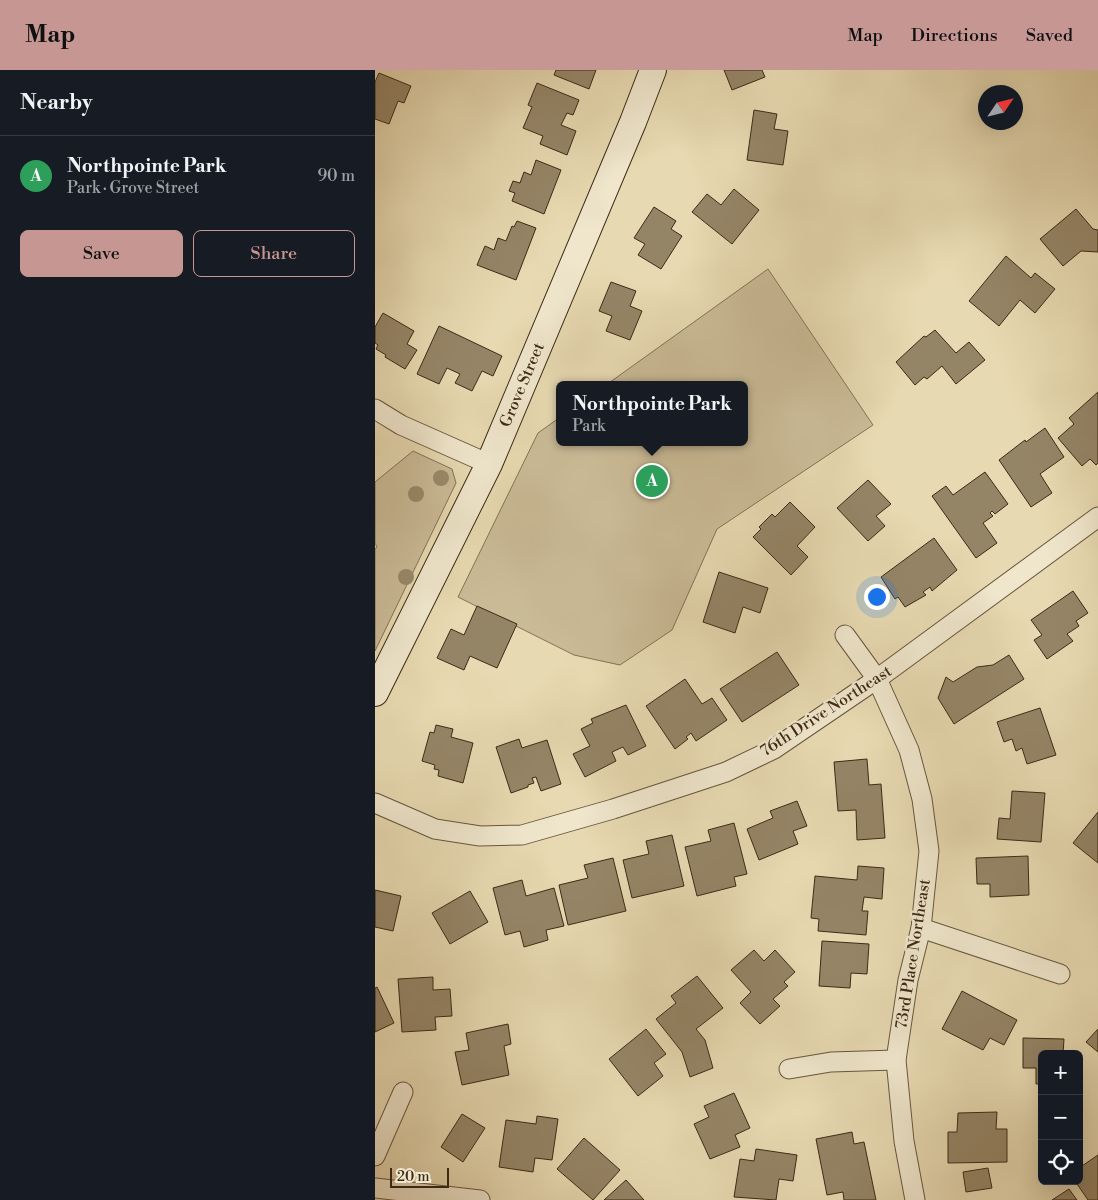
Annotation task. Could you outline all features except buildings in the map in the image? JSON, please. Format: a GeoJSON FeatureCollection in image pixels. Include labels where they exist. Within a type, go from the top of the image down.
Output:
{"type":"FeatureCollection","features":[{"type":"Feature","properties":{"kind":"street","name":"Grove Street"},"geometry":{"type":"LineString","coordinates":[[375,694],[489,464],[633,122],[653,70]]}},
{"type":"Feature","properties":{"kind":"street"},"geometry":{"type":"LineString","coordinates":[[375,409],[401,425],[489,464]]}},
{"type":"Feature","properties":{"kind":"street","name":"76th Drive Northeast"},"geometry":{"type":"LineString","coordinates":[[375,803],[435,828],[479,836],[522,835],[613,810],[726,772],[773,749],[877,680],[1098,517]]}},
{"type":"Feature","properties":{"kind":"street","name":"73rd Place Northeast"},"geometry":{"type":"LineString","coordinates":[[845,635],[877,680],[909,750],[922,799],[929,851],[921,928],[909,980],[896,1060],[904,1141],[915,1200]]}},
{"type":"Feature","properties":{"kind":"street"},"geometry":{"type":"LineString","coordinates":[[921,928],[1059,974]]}},
{"type":"Feature","properties":{"kind":"street"},"geometry":{"type":"LineString","coordinates":[[789,1069],[831,1062],[896,1060]]}},
{"type":"Feature","properties":{"kind":"street"},"geometry":{"type":"LineString","coordinates":[[375,1156],[403,1092]]}},
{"type":"Feature","properties":{"kind":"street"},"geometry":{"type":"LineString","coordinates":[[375,1188],[480,1200]]}},
{"type":"Feature","properties":{"kind":"shaded area"},"geometry":{"type":"Polygon","coordinates":[[[768,269],[873,425],[717,529],[672,630],[620,665],[574,655],[458,597],[538,433],[556,420],[556,446],[748,446],[748,381],[612,381],[768,269]]]}},
{"type":"Feature","properties":{"kind":"shaded area"},"geometry":{"type":"Polygon","coordinates":[[[413,451],[452,469],[456,483],[375,651],[375,549],[377,547],[375,543],[375,482],[413,451]]]}},
{"type":"Feature","properties":{"kind":"place","name":"Northpointe Park"},"geometry":{"type":"Point","coordinates":[652,481]}}]}
